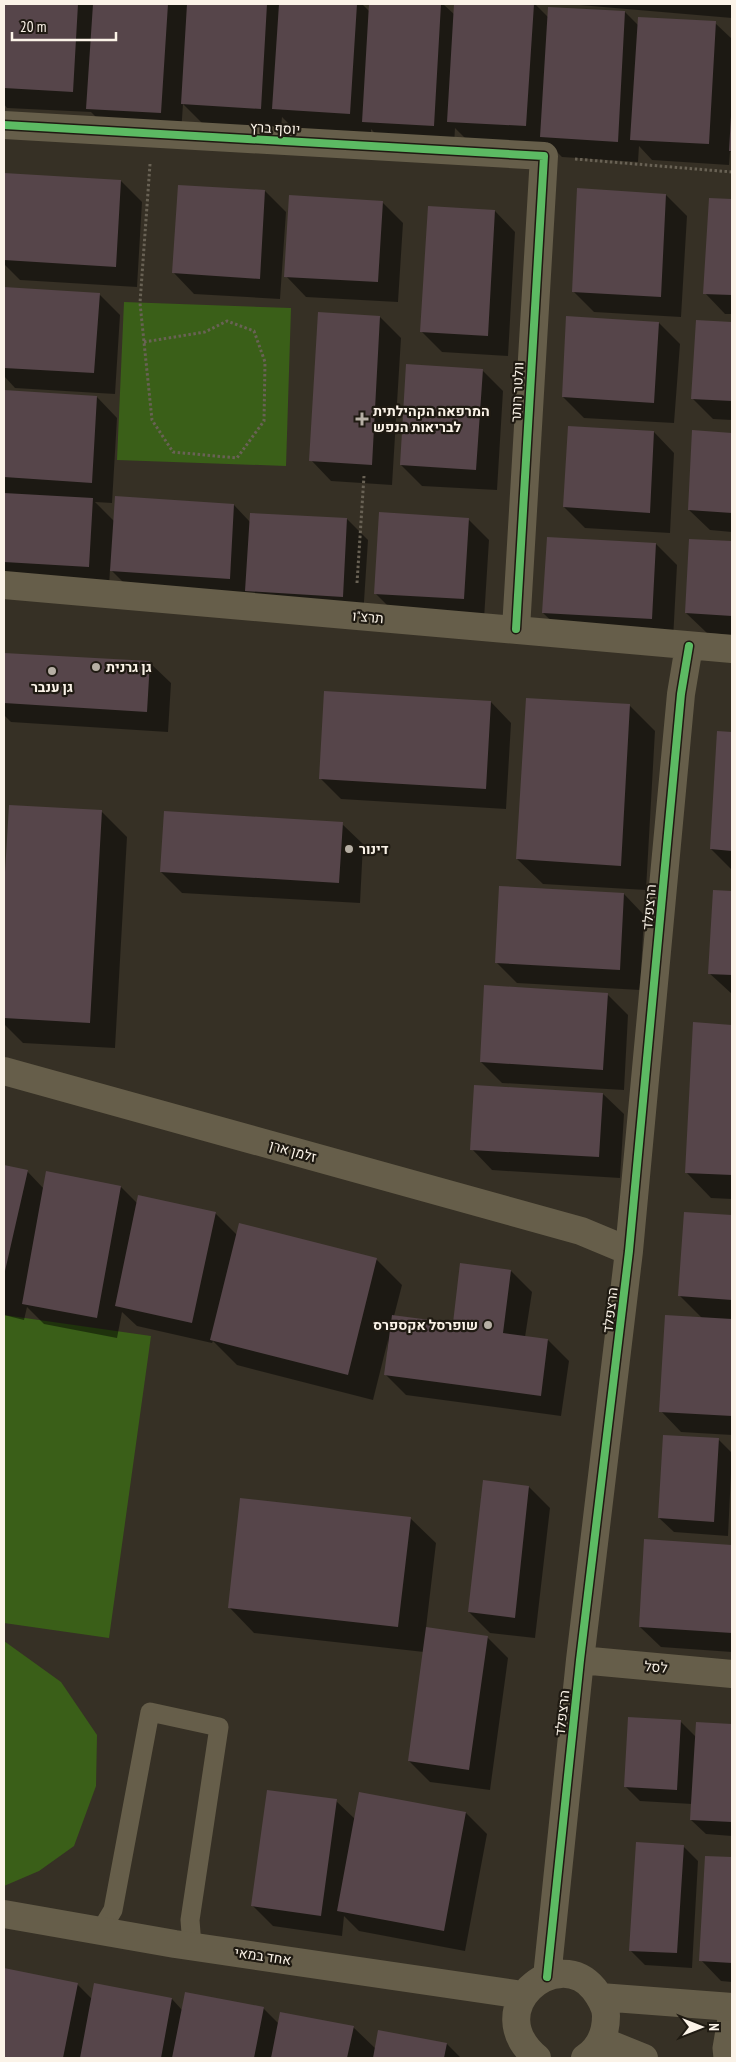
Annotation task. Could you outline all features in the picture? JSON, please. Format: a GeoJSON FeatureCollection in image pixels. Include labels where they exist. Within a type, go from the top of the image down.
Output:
{"type":"FeatureCollection","features":[{"type":"Feature","properties":{"kind":"street","name":"יוסף ברץ"},"geometry":{"type":"LineString","coordinates":[[4,125],[544,156]]}},
{"type":"Feature","properties":{"kind":"street","name":"וולטר רותר"},"geometry":{"type":"LineString","coordinates":[[516,629],[544,156]]}},
{"type":"Feature","properties":{"kind":"street","name":"תרצ\"ו"},"geometry":{"type":"LineString","coordinates":[[4,585],[732,649]]}},
{"type":"Feature","properties":{"kind":"street","name":"הרצפלד"},"geometry":{"type":"LineString","coordinates":[[547,1977],[580,1660],[630,1243],[680,704],[689,646]]}},
{"type":"Feature","properties":{"kind":"street","name":"זלמן ארן"},"geometry":{"type":"LineString","coordinates":[[4,1071],[630,1243]]}},
{"type":"Feature","properties":{"kind":"street","name":"לסל"},"geometry":{"type":"LineString","coordinates":[[580,1660],[732,1674]]}},
{"type":"Feature","properties":{"kind":"street","name":"אחד במאי"},"geometry":{"type":"LineString","coordinates":[[4,1914],[192,1946],[523,1995]]}},
{"type":"Feature","properties":{"kind":"street"},"geometry":{"type":"LineString","coordinates":[[537,2058],[527,2050],[519,2038],[516,2023],[517,2009],[523,1995],[533,1984],[547,1977],[562,1974],[577,1977],[591,1985],[600,1997],[606,2011],[606,2026],[593,2050],[644,2058]]}},
{"type":"Feature","properties":{"kind":"street"},"geometry":{"type":"LineString","coordinates":[[600,1997],[731,2007]]}},
{"type":"Feature","properties":{"kind":"lane"},"geometry":{"type":"LineString","coordinates":[[101,1930],[113,1910],[150,1712],[218,1726],[190,1920],[192,1946]]}},
{"type":"Feature","properties":{"kind":"lane"},"geometry":{"type":"LineString","coordinates":[[723,2058],[722,2048],[731,2007]]}},
{"type":"Feature","properties":{"kind":"path"},"geometry":{"type":"LineString","coordinates":[[144,342],[205,332],[227,321],[254,331],[265,362],[264,421],[237,458],[173,452],[152,420],[144,342],[140,303],[152,133]]}},
{"type":"Feature","properties":{"kind":"path"},"geometry":{"type":"LineString","coordinates":[[544,156],[732,172]]}},
{"type":"Feature","properties":{"kind":"path"},"geometry":{"type":"LineString","coordinates":[[356,616],[364,476]]}},
{"type":"Feature","properties":{"kind":"green space"},"geometry":{"type":"Polygon","coordinates":[[[124,302],[291,308],[286,466],[117,460],[124,302]]]}},
{"type":"Feature","properties":{"kind":"green space"},"geometry":{"type":"Polygon","coordinates":[[[4,1315],[151,1336],[109,1638],[4,1623],[4,1315]]]}},
{"type":"Feature","properties":{"kind":"green space"},"geometry":{"type":"Polygon","coordinates":[[[4,1641],[61,1682],[97,1735],[96,1786],[74,1846],[39,1871],[4,1886],[4,1641]]]}},
{"type":"Feature","properties":{"kind":"building"},"geometry":{"type":"Polygon","coordinates":[[[4,4],[78,4],[73,92],[4,88],[4,4]]]}},
{"type":"Feature","properties":{"kind":"building"},"geometry":{"type":"Polygon","coordinates":[[[93,4],[168,4],[161,113],[86,109],[93,4]]]}},
{"type":"Feature","properties":{"kind":"building"},"geometry":{"type":"Polygon","coordinates":[[[187,4],[267,4],[261,109],[181,104],[187,4]]]}},
{"type":"Feature","properties":{"kind":"building"},"geometry":{"type":"Polygon","coordinates":[[[279,4],[357,4],[350,114],[272,109],[279,4]]]}},
{"type":"Feature","properties":{"kind":"building"},"geometry":{"type":"Polygon","coordinates":[[[369,4],[441,4],[434,126],[362,122],[369,4]]]}},
{"type":"Feature","properties":{"kind":"building"},"geometry":{"type":"Polygon","coordinates":[[[454,4],[534,4],[526,126],[447,122],[454,4]]]}},
{"type":"Feature","properties":{"kind":"building"},"geometry":{"type":"Polygon","coordinates":[[[548,7],[625,11],[618,142],[540,137],[548,7]]]}},
{"type":"Feature","properties":{"kind":"building"},"geometry":{"type":"Polygon","coordinates":[[[638,17],[716,21],[709,144],[630,140],[638,17]]]}},
{"type":"Feature","properties":{"kind":"building"},"geometry":{"type":"Polygon","coordinates":[[[731,116],[732,151],[729,151],[731,116]]]}},
{"type":"Feature","properties":{"kind":"building"},"geometry":{"type":"Polygon","coordinates":[[[4,173],[121,180],[116,267],[4,260],[4,173]]]}},
{"type":"Feature","properties":{"kind":"building"},"geometry":{"type":"Polygon","coordinates":[[[178,185],[265,190],[260,279],[172,273],[178,185]]]}},
{"type":"Feature","properties":{"kind":"building"},"geometry":{"type":"Polygon","coordinates":[[[577,188],[666,194],[661,297],[572,292],[577,188]]]}},
{"type":"Feature","properties":{"kind":"building"},"geometry":{"type":"Polygon","coordinates":[[[289,195],[383,201],[378,282],[284,277],[289,195]]]}},
{"type":"Feature","properties":{"kind":"building"},"geometry":{"type":"Polygon","coordinates":[[[709,198],[732,199],[732,295],[703,294],[709,198]]]}},
{"type":"Feature","properties":{"kind":"building"},"geometry":{"type":"Polygon","coordinates":[[[428,206],[495,210],[488,336],[420,332],[428,206]]]}},
{"type":"Feature","properties":{"kind":"building"},"geometry":{"type":"Polygon","coordinates":[[[4,287],[100,293],[94,373],[4,368],[4,287]]]}},
{"type":"Feature","properties":{"kind":"building"},"geometry":{"type":"Polygon","coordinates":[[[318,312],[380,316],[372,465],[309,461],[318,312]]]}},
{"type":"Feature","properties":{"kind":"building"},"geometry":{"type":"Polygon","coordinates":[[[566,316],[659,322],[654,403],[562,397],[566,316]]]}},
{"type":"Feature","properties":{"kind":"building"},"geometry":{"type":"Polygon","coordinates":[[[696,320],[732,322],[732,401],[691,399],[696,320]]]}},
{"type":"Feature","properties":{"kind":"building"},"geometry":{"type":"Polygon","coordinates":[[[406,364],[483,369],[476,470],[400,465],[406,364]]]}},
{"type":"Feature","properties":{"kind":"building"},"geometry":{"type":"Polygon","coordinates":[[[4,390],[97,396],[92,483],[4,477],[4,390]]]}},
{"type":"Feature","properties":{"kind":"building"},"geometry":{"type":"Polygon","coordinates":[[[568,426],[654,431],[650,513],[563,507],[568,426]]]}},
{"type":"Feature","properties":{"kind":"building"},"geometry":{"type":"Polygon","coordinates":[[[692,430],[732,433],[732,513],[688,510],[692,430]]]}},
{"type":"Feature","properties":{"kind":"building"},"geometry":{"type":"Polygon","coordinates":[[[4,493],[93,498],[89,567],[4,562],[4,493]]]}},
{"type":"Feature","properties":{"kind":"building"},"geometry":{"type":"Polygon","coordinates":[[[115,496],[234,504],[230,579],[110,571],[115,496]]]}},
{"type":"Feature","properties":{"kind":"building"},"geometry":{"type":"Polygon","coordinates":[[[379,512],[469,518],[464,599],[374,594],[379,512]]]}},
{"type":"Feature","properties":{"kind":"building"},"geometry":{"type":"Polygon","coordinates":[[[250,513],[347,518],[343,597],[245,591],[250,513]]]}},
{"type":"Feature","properties":{"kind":"building"},"geometry":{"type":"Polygon","coordinates":[[[547,537],[656,543],[652,619],[542,613],[547,537]]]}},
{"type":"Feature","properties":{"kind":"building"},"geometry":{"type":"Polygon","coordinates":[[[689,539],[732,541],[732,616],[685,613],[689,539]]]}},
{"type":"Feature","properties":{"kind":"building"},"geometry":{"type":"Polygon","coordinates":[[[4,653],[150,661],[147,712],[4,703],[4,653]]]}},
{"type":"Feature","properties":{"kind":"building"},"geometry":{"type":"Polygon","coordinates":[[[324,691],[491,701],[486,789],[319,779],[324,691]]]}},
{"type":"Feature","properties":{"kind":"building"},"geometry":{"type":"Polygon","coordinates":[[[526,698],[630,704],[621,866],[516,859],[526,698]]]}},
{"type":"Feature","properties":{"kind":"building"},"geometry":{"type":"Polygon","coordinates":[[[717,731],[732,732],[732,851],[710,849],[717,731]]]}},
{"type":"Feature","properties":{"kind":"building"},"geometry":{"type":"Polygon","coordinates":[[[9,805],[102,810],[90,1023],[4,1018],[4,889],[9,805]]]}},
{"type":"Feature","properties":{"kind":"building"},"geometry":{"type":"Polygon","coordinates":[[[164,811],[343,822],[339,883],[160,872],[164,811]]]}},
{"type":"Feature","properties":{"kind":"building"},"geometry":{"type":"Polygon","coordinates":[[[499,886],[624,893],[620,970],[495,963],[499,886]]]}},
{"type":"Feature","properties":{"kind":"building"},"geometry":{"type":"Polygon","coordinates":[[[713,890],[732,891],[732,975],[708,974],[713,890]]]}},
{"type":"Feature","properties":{"kind":"building"},"geometry":{"type":"Polygon","coordinates":[[[484,985],[608,993],[603,1070],[480,1062],[484,985]]]}},
{"type":"Feature","properties":{"kind":"building"},"geometry":{"type":"Polygon","coordinates":[[[693,1022],[732,1025],[732,1175],[685,1173],[693,1022]]]}},
{"type":"Feature","properties":{"kind":"building"},"geometry":{"type":"Polygon","coordinates":[[[474,1085],[603,1093],[599,1157],[470,1150],[474,1085]]]}},
{"type":"Feature","properties":{"kind":"building"},"geometry":{"type":"Polygon","coordinates":[[[4,1165],[28,1170],[5,1271],[4,1271],[4,1165]]]}},
{"type":"Feature","properties":{"kind":"building"},"geometry":{"type":"Polygon","coordinates":[[[46,1171],[121,1186],[97,1318],[22,1304],[46,1171]]]}},
{"type":"Feature","properties":{"kind":"building"},"geometry":{"type":"Polygon","coordinates":[[[138,1195],[216,1212],[192,1323],[115,1306],[138,1195]]]}},
{"type":"Feature","properties":{"kind":"building"},"geometry":{"type":"Polygon","coordinates":[[[684,1212],[732,1215],[732,1300],[678,1296],[684,1212]]]}},
{"type":"Feature","properties":{"kind":"building"},"geometry":{"type":"Polygon","coordinates":[[[239,1223],[377,1258],[348,1375],[210,1340],[239,1223]]]}},
{"type":"Feature","properties":{"kind":"building"},"geometry":{"type":"Polygon","coordinates":[[[460,1263],[511,1270],[503,1333],[548,1339],[541,1396],[384,1375],[392,1315],[453,1323],[460,1263]]]}},
{"type":"Feature","properties":{"kind":"building"},"geometry":{"type":"Polygon","coordinates":[[[665,1315],[732,1319],[732,1416],[659,1412],[665,1315]]]}},
{"type":"Feature","properties":{"kind":"building"},"geometry":{"type":"Polygon","coordinates":[[[663,1435],[719,1438],[714,1522],[658,1518],[663,1435]]]}},
{"type":"Feature","properties":{"kind":"building"},"geometry":{"type":"Polygon","coordinates":[[[483,1480],[529,1486],[515,1618],[468,1612],[483,1480]]]}},
{"type":"Feature","properties":{"kind":"building"},"geometry":{"type":"Polygon","coordinates":[[[240,1498],[411,1517],[398,1627],[228,1608],[240,1498]]]}},
{"type":"Feature","properties":{"kind":"building"},"geometry":{"type":"Polygon","coordinates":[[[644,1539],[732,1545],[732,1633],[639,1627],[644,1539]]]}},
{"type":"Feature","properties":{"kind":"building"},"geometry":{"type":"Polygon","coordinates":[[[426,1627],[488,1636],[469,1770],[408,1761],[426,1627]]]}},
{"type":"Feature","properties":{"kind":"building"},"geometry":{"type":"Polygon","coordinates":[[[628,1717],[681,1720],[677,1790],[624,1787],[628,1717]]]}},
{"type":"Feature","properties":{"kind":"building"},"geometry":{"type":"Polygon","coordinates":[[[696,1722],[732,1724],[732,1822],[690,1820],[696,1722]]]}},
{"type":"Feature","properties":{"kind":"building"},"geometry":{"type":"Polygon","coordinates":[[[267,1790],[337,1799],[321,1916],[251,1906],[267,1790]]]}},
{"type":"Feature","properties":{"kind":"building"},"geometry":{"type":"Polygon","coordinates":[[[359,1792],[466,1812],[444,1931],[337,1911],[359,1792]]]}},
{"type":"Feature","properties":{"kind":"building"},"geometry":{"type":"Polygon","coordinates":[[[636,1842],[684,1845],[677,1953],[629,1951],[636,1842]]]}},
{"type":"Feature","properties":{"kind":"building"},"geometry":{"type":"Polygon","coordinates":[[[705,1856],[732,1857],[732,1963],[699,1961],[705,1856]]]}},
{"type":"Feature","properties":{"kind":"building"},"geometry":{"type":"Polygon","coordinates":[[[4,1968],[78,1983],[63,2058],[4,2058],[4,1968]]]}},
{"type":"Feature","properties":{"kind":"building"},"geometry":{"type":"Polygon","coordinates":[[[94,1983],[172,1998],[161,2058],[80,2058],[94,1983]]]}},
{"type":"Feature","properties":{"kind":"building"},"geometry":{"type":"Polygon","coordinates":[[[185,1992],[264,2007],[254,2058],[172,2058],[185,1992]]]}},
{"type":"Feature","properties":{"kind":"building"},"geometry":{"type":"Polygon","coordinates":[[[280,2012],[354,2026],[347,2058],[271,2058],[280,2012]]]}},
{"type":"Feature","properties":{"kind":"building"},"geometry":{"type":"Polygon","coordinates":[[[378,2030],[447,2043],[444,2058],[373,2058],[378,2030]]]}},
{"type":"Feature","properties":{"kind":"cycle path"},"geometry":{"type":"LineString","coordinates":[[4,125],[544,156],[516,629]]}},
{"type":"Feature","properties":{"kind":"cycle path"},"geometry":{"type":"LineString","coordinates":[[547,1977],[580,1660],[629,1251],[681,694],[689,646]]}},
{"type":"Feature","properties":{"kind":"place","name":"המרפאה הקהילתית לבריאות הנפש"},"geometry":{"type":"Point","coordinates":[362,419]}},
{"type":"Feature","properties":{"kind":"place","name":"גן גרנית"},"geometry":{"type":"Point","coordinates":[96,667]}},
{"type":"Feature","properties":{"kind":"place","name":"גן ענבר"},"geometry":{"type":"Point","coordinates":[52,671]}},
{"type":"Feature","properties":{"kind":"place","name":"דינור"},"geometry":{"type":"Point","coordinates":[349,849]}},
{"type":"Feature","properties":{"kind":"place","name":"שופרסל אקספרס"},"geometry":{"type":"Point","coordinates":[488,1325]}}]}
